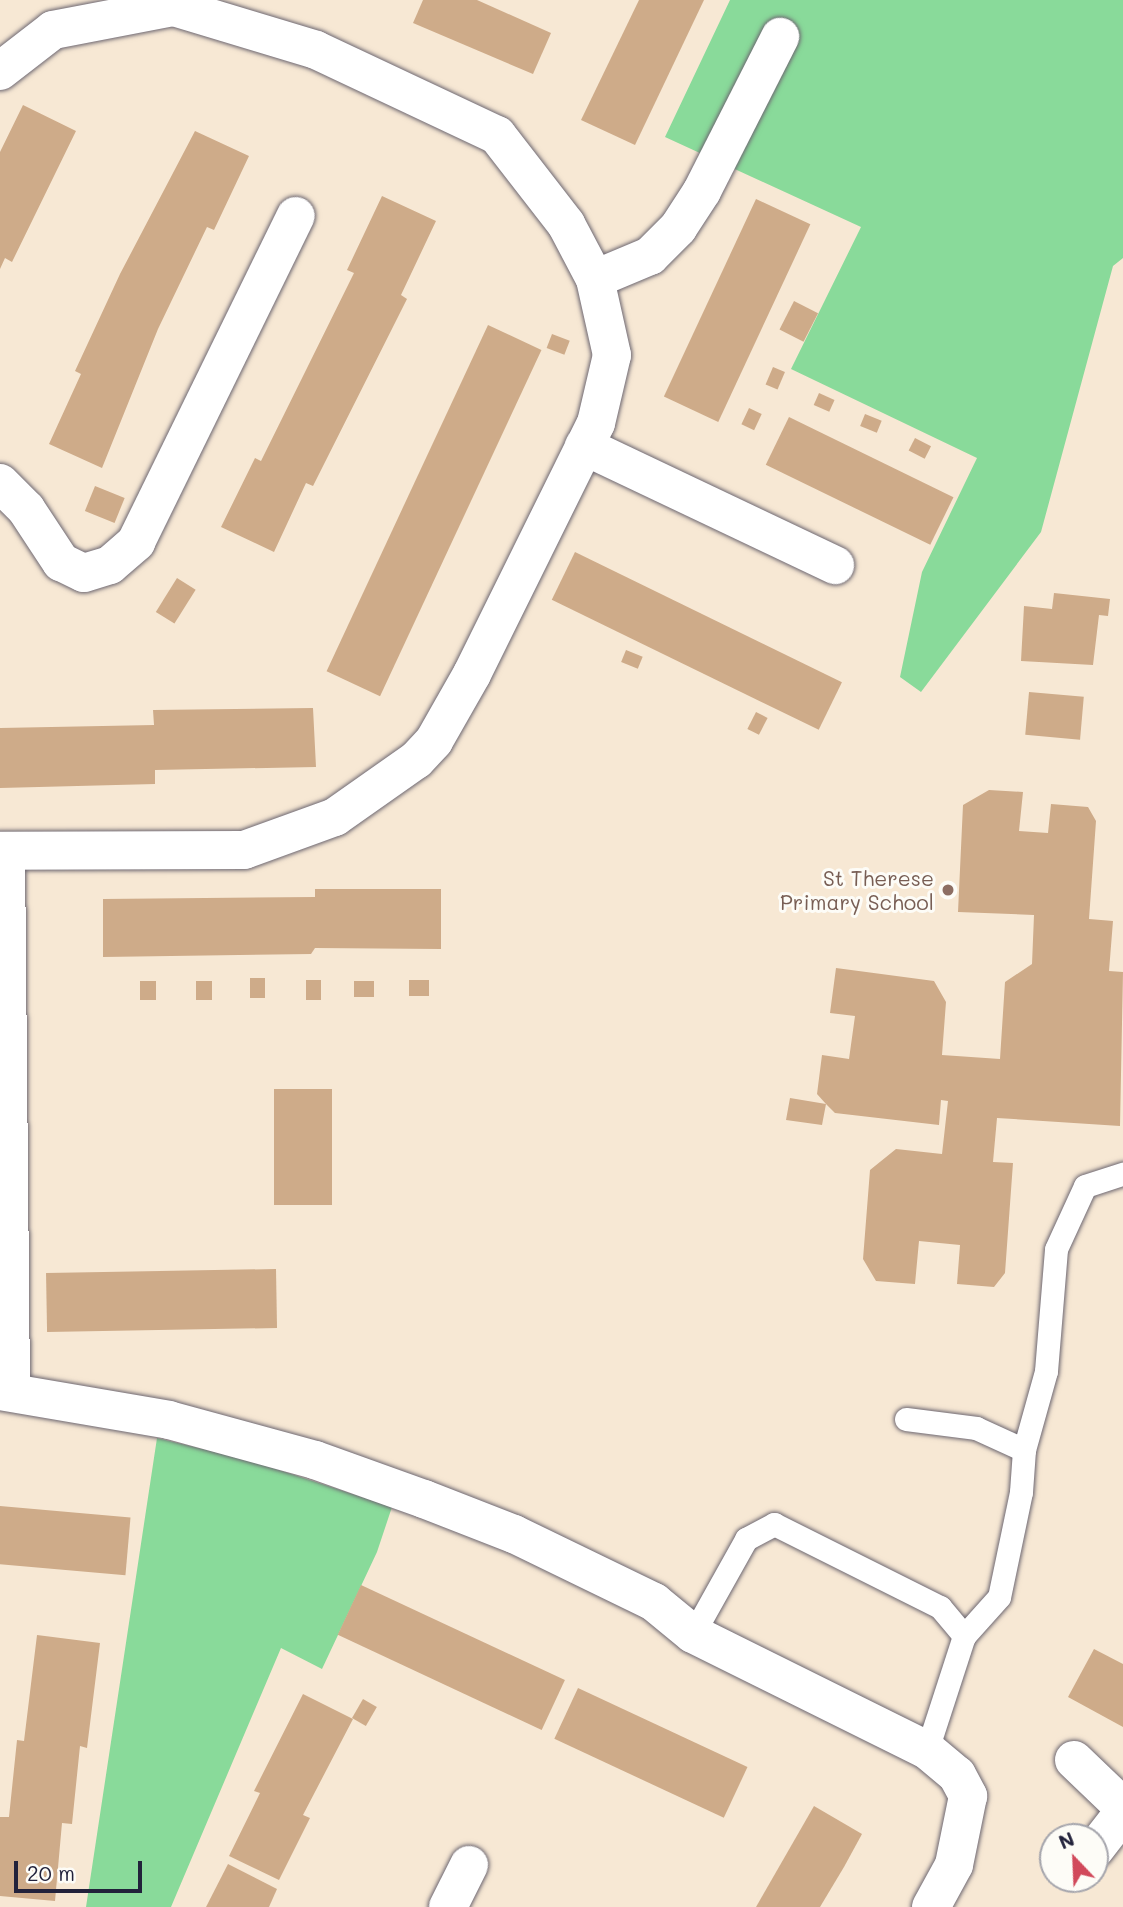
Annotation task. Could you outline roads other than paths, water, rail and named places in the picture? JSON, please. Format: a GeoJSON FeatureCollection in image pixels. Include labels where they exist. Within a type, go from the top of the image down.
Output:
{"type":"FeatureCollection","features":[{"type":"Feature","properties":{"kind":"street"},"geometry":{"type":"LineString","coordinates":[[0,71],[53,30],[174,7],[316,50],[497,135],[566,224],[595,279],[612,355],[596,423],[434,741],[335,817],[244,850],[3,851],[6,1391],[169,1420],[351,1473],[514,1534],[654,1602],[693,1634],[927,1750],[957,1775],[968,1796],[954,1865],[931,1907]]}},
{"type":"Feature","properties":{"kind":"street"},"geometry":{"type":"LineString","coordinates":[[595,279],[650,256],[678,228],[702,191],[780,37]]}},
{"type":"Feature","properties":{"kind":"street"},"geometry":{"type":"LineString","coordinates":[[0,483],[26,509],[61,562],[84,573],[110,565],[136,542],[296,216]]}},
{"type":"Feature","properties":{"kind":"street"},"geometry":{"type":"LineString","coordinates":[[584,446],[835,565]]}},
{"type":"Feature","properties":{"kind":"street"},"geometry":{"type":"LineString","coordinates":[[1074,1760],[1123,1807]]}},
{"type":"Feature","properties":{"kind":"street"},"geometry":{"type":"LineString","coordinates":[[1109,1831],[1123,1813]]}},
{"type":"Feature","properties":{"kind":"street"},"geometry":{"type":"LineString","coordinates":[[448,1907],[468,1866]]}},
{"type":"Feature","properties":{"kind":"lane"},"geometry":{"type":"LineString","coordinates":[[927,1750],[964,1636],[999,1597],[1021,1492],[1024,1450],[1046,1371],[1056,1249],[1085,1186],[1123,1174]]}},
{"type":"Feature","properties":{"kind":"lane"},"geometry":{"type":"LineString","coordinates":[[906,1419],[976,1428],[1024,1450]]}},
{"type":"Feature","properties":{"kind":"lane"},"geometry":{"type":"LineString","coordinates":[[693,1634],[746,1539],[774,1524],[940,1607],[964,1636]]}},
{"type":"Feature","properties":{"kind":"place","name":"St Therese Primary School"},"geometry":{"type":"Point","coordinates":[948,890]}}]}
